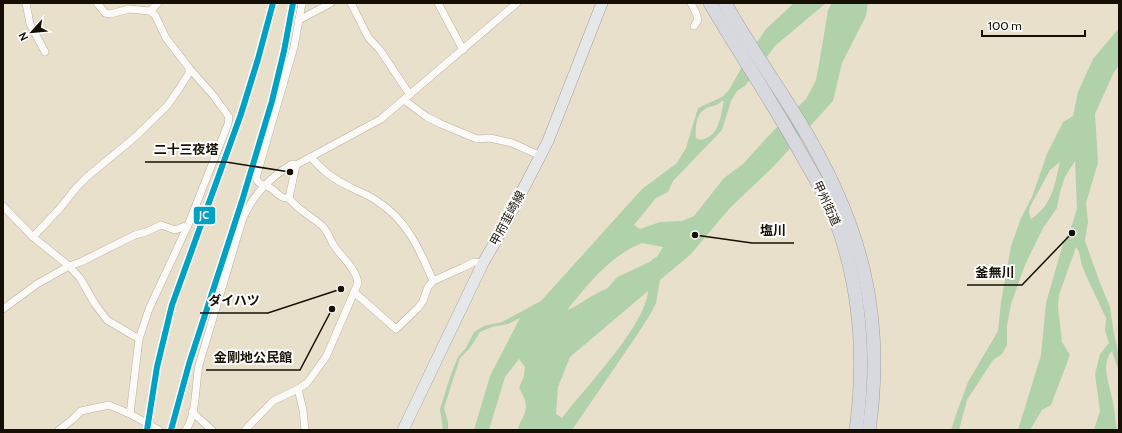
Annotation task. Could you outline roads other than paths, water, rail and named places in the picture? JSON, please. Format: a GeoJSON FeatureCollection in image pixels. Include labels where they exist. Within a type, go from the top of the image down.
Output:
{"type":"FeatureCollection","features":[{"type":"Feature","properties":{"kind":"highway","name":"甲州街道"},"geometry":{"type":"LineString","coordinates":[[710,3],[726,13],[800,122],[836,188],[850,223],[862,259],[871,305],[875,351],[873,405],[869,430]]}},
{"type":"Feature","properties":{"kind":"highway","name":"甲州街道"},"geometry":{"type":"LineString","coordinates":[[726,13],[826,199],[839,229],[849,263],[857,308],[861,352],[860,402],[856,430]]}},
{"type":"Feature","properties":{"kind":"main road","name":"甲府韮崎線"},"geometry":{"type":"LineString","coordinates":[[403,430],[483,263],[541,156],[562,107],[602,3]]}},
{"type":"Feature","properties":{"kind":"street"},"geometry":{"type":"LineString","coordinates":[[26,3],[30,24],[45,52]]}},
{"type":"Feature","properties":{"kind":"street"},"geometry":{"type":"LineString","coordinates":[[97,3],[105,13],[110,14],[129,9],[150,11],[154,15],[166,38],[229,117],[228,124],[188,225],[149,309],[140,339],[130,414]]}},
{"type":"Feature","properties":{"kind":"street"},"geometry":{"type":"LineString","coordinates":[[150,11],[158,3]]}},
{"type":"Feature","properties":{"kind":"street"},"geometry":{"type":"LineString","coordinates":[[245,430],[273,402],[307,383],[326,357],[358,283],[358,278],[345,258],[334,246],[326,230],[321,224],[306,214],[289,198],[281,197],[270,187],[264,187],[256,178],[294,47],[302,3]]}},
{"type":"Feature","properties":{"kind":"street"},"geometry":{"type":"LineString","coordinates":[[299,20],[331,3]]}},
{"type":"Feature","properties":{"kind":"street"},"geometry":{"type":"LineString","coordinates":[[351,3],[368,37],[380,50],[407,98],[427,117],[477,139],[490,138],[512,143],[541,156]]}},
{"type":"Feature","properties":{"kind":"street"},"geometry":{"type":"LineString","coordinates":[[438,3],[463,50]]}},
{"type":"Feature","properties":{"kind":"street"},"geometry":{"type":"LineString","coordinates":[[186,430],[192,412],[199,365],[246,210],[264,187],[280,172],[292,164],[296,165],[381,119],[517,3]]}},
{"type":"Feature","properties":{"kind":"street"},"geometry":{"type":"LineString","coordinates":[[691,3],[698,20],[694,26]]}},
{"type":"Feature","properties":{"kind":"street"},"geometry":{"type":"LineString","coordinates":[[33,237],[88,176],[134,138],[167,106],[189,74],[189,68]]}},
{"type":"Feature","properties":{"kind":"street"},"geometry":{"type":"LineString","coordinates":[[311,157],[323,170],[335,179],[376,200],[399,219],[411,234],[421,252],[433,281]]}},
{"type":"Feature","properties":{"kind":"street"},"geometry":{"type":"LineString","coordinates":[[289,198],[296,165]]}},
{"type":"Feature","properties":{"kind":"street"},"geometry":{"type":"LineString","coordinates":[[3,206],[33,237],[69,266],[80,278],[95,304],[107,320],[140,339]]}},
{"type":"Feature","properties":{"kind":"street"},"geometry":{"type":"LineString","coordinates":[[3,309],[37,284],[69,266],[81,262],[135,235],[161,225],[175,230],[188,225]]}},
{"type":"Feature","properties":{"kind":"street"},"geometry":{"type":"LineString","coordinates":[[354,292],[396,329],[418,308],[423,301],[428,287],[433,281],[474,262],[483,263]]}},
{"type":"Feature","properties":{"kind":"street"},"geometry":{"type":"LineString","coordinates":[[298,389],[303,410],[305,430]]}},
{"type":"Feature","properties":{"kind":"street"},"geometry":{"type":"LineString","coordinates":[[59,430],[81,411],[109,405],[130,414],[159,430]]}},
{"type":"Feature","properties":{"kind":"street"},"geometry":{"type":"LineString","coordinates":[[192,412],[212,430]]}},
{"type":"Feature","properties":{"kind":"waterway"},"geometry":{"type":"LineString","coordinates":[[607,298],[621,282],[653,267],[658,263]]}},
{"type":"Feature","properties":{"kind":"place","name":"二十三夜塔"},"geometry":{"type":"Point","coordinates":[290,172]}},
{"type":"Feature","properties":{"kind":"place","name":"釜無川"},"geometry":{"type":"Point","coordinates":[1072,233]}},
{"type":"Feature","properties":{"kind":"place","name":"塩川"},"geometry":{"type":"Point","coordinates":[695,235]}},
{"type":"Feature","properties":{"kind":"place","name":"ダイハツ"},"geometry":{"type":"Point","coordinates":[341,289]}},
{"type":"Feature","properties":{"kind":"place","name":"金剛地公民館"},"geometry":{"type":"Point","coordinates":[332,309]}}]}
